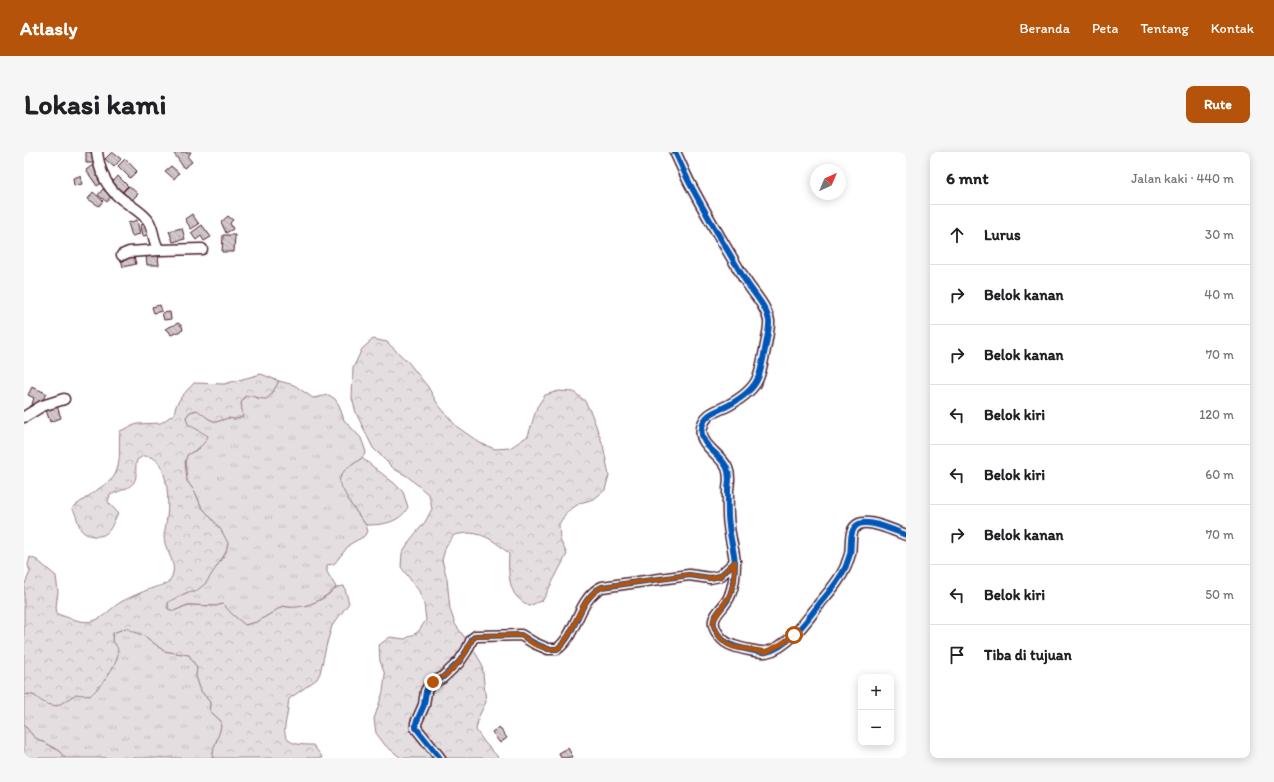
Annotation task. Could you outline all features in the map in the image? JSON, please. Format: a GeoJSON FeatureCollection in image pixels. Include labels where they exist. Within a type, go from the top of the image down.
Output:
{"type":"FeatureCollection","features":[{"type":"Feature","properties":{"kind":"street"},"geometry":{"type":"LineString","coordinates":[[97,152],[102,174],[107,184],[117,195],[136,208],[148,219],[155,245],[159,250]]}},
{"type":"Feature","properties":{"kind":"street"},"geometry":{"type":"LineString","coordinates":[[675,152],[689,182],[708,216],[743,277],[762,304],[769,322],[759,376],[754,386],[733,402],[708,415],[703,422],[701,435],[723,462],[728,473],[728,524],[735,562],[734,582],[728,600],[714,619],[713,624],[715,630],[727,644],[734,647],[766,652],[794,635],[805,624],[835,585],[845,568],[850,554],[851,534],[858,524],[870,523],[906,535]]}},
{"type":"Feature","properties":{"kind":"street"},"geometry":{"type":"LineString","coordinates":[[122,255],[129,252],[202,249]]}},
{"type":"Feature","properties":{"kind":"street"},"geometry":{"type":"LineString","coordinates":[[24,417],[42,406],[64,399]]}},
{"type":"Feature","properties":{"kind":"street"},"geometry":{"type":"LineString","coordinates":[[440,758],[416,728],[416,722],[424,705],[426,691],[429,686],[433,682],[442,678],[459,662],[472,639],[476,636],[521,635],[534,644],[548,649],[557,649],[564,644],[590,595],[595,590],[602,587],[688,575],[710,578],[720,576],[735,562]]}},
{"type":"Feature","properties":{"kind":"green space"},"geometry":{"type":"Polygon","coordinates":[[[373,339],[387,342],[409,363],[428,387],[437,403],[456,426],[480,443],[495,449],[510,448],[528,436],[537,407],[545,395],[559,391],[574,392],[585,401],[603,445],[609,475],[605,490],[594,499],[580,503],[567,512],[559,524],[560,540],[567,554],[543,600],[529,606],[518,598],[510,584],[509,554],[492,540],[481,535],[470,533],[454,535],[446,546],[442,560],[447,579],[450,609],[455,624],[482,664],[486,702],[479,716],[476,730],[485,743],[499,758],[401,758],[385,745],[376,733],[374,719],[383,692],[385,675],[380,661],[379,645],[390,637],[405,639],[418,632],[426,620],[424,604],[419,591],[401,567],[402,553],[410,540],[425,522],[432,509],[429,495],[407,476],[394,469],[373,448],[356,413],[352,398],[353,368],[362,349],[373,339]]]}},
{"type":"Feature","properties":{"kind":"green space"},"geometry":{"type":"Polygon","coordinates":[[[261,374],[279,381],[271,395],[266,399],[245,396],[241,403],[243,417],[235,419],[228,418],[216,422],[209,419],[197,410],[190,412],[186,417],[188,424],[208,436],[202,445],[187,455],[185,462],[187,481],[195,492],[201,506],[221,530],[228,543],[226,552],[206,583],[195,592],[188,592],[168,602],[168,609],[174,611],[188,605],[216,606],[223,604],[245,625],[257,622],[283,606],[299,607],[316,602],[335,589],[344,586],[349,603],[332,626],[320,673],[317,679],[289,699],[285,724],[285,732],[288,739],[297,744],[313,745],[323,758],[213,758],[221,721],[210,711],[210,702],[201,691],[196,676],[197,668],[189,655],[164,651],[146,637],[126,628],[113,633],[112,640],[118,650],[117,659],[107,676],[90,696],[76,694],[57,706],[44,703],[31,694],[24,695],[24,586],[30,572],[28,565],[30,557],[37,560],[56,576],[58,592],[56,607],[57,614],[85,622],[97,620],[118,604],[137,594],[167,584],[171,577],[173,565],[164,536],[168,511],[166,480],[161,466],[156,460],[143,456],[137,460],[136,475],[133,483],[127,488],[110,495],[108,502],[118,513],[107,533],[99,536],[87,535],[80,528],[72,508],[111,480],[115,475],[119,463],[120,431],[137,424],[161,423],[174,414],[179,401],[194,383],[224,384],[261,374]]]}},
{"type":"Feature","properties":{"kind":"green space"},"geometry":{"type":"Polygon","coordinates":[[[279,381],[294,385],[313,398],[329,395],[335,399],[339,405],[344,420],[361,438],[366,452],[362,458],[345,470],[350,503],[366,525],[368,532],[363,537],[350,544],[334,564],[327,565],[327,572],[336,587],[312,604],[297,607],[283,606],[257,622],[245,625],[233,616],[223,604],[216,606],[188,605],[174,611],[168,610],[168,602],[188,592],[195,592],[221,530],[201,506],[195,492],[187,481],[185,462],[187,455],[200,448],[187,424],[186,417],[190,412],[198,410],[209,419],[216,422],[228,418],[235,419],[242,417],[241,403],[245,396],[252,395],[259,399],[271,395],[279,381]]]}},
{"type":"Feature","properties":{"kind":"green space"},"geometry":{"type":"Polygon","coordinates":[[[362,458],[403,492],[408,507],[400,517],[395,520],[384,524],[366,525],[350,503],[339,482],[341,475],[345,470],[362,458]]]}},
{"type":"Feature","properties":{"kind":"green space"},"geometry":{"type":"Polygon","coordinates":[[[126,628],[146,637],[164,651],[189,655],[197,668],[196,676],[201,691],[210,702],[210,711],[221,721],[213,758],[65,758],[59,751],[34,737],[24,725],[24,695],[33,695],[47,704],[116,645],[112,640],[113,633],[126,628]]]}},
{"type":"Feature","properties":{"kind":"green space"},"geometry":{"type":"Polygon","coordinates":[[[24,725],[34,737],[59,751],[65,758],[24,758],[24,725]]]}},
{"type":"Feature","properties":{"kind":"building"},"geometry":{"type":"Polygon","coordinates":[[[86,152],[96,152],[95,163],[86,163],[86,152]]]}},
{"type":"Feature","properties":{"kind":"building"},"geometry":{"type":"Polygon","coordinates":[[[112,152],[121,159],[114,167],[105,159],[112,152]]]}},
{"type":"Feature","properties":{"kind":"building"},"geometry":{"type":"Polygon","coordinates":[[[173,152],[191,152],[188,157],[192,162],[184,168],[173,152]]]}},
{"type":"Feature","properties":{"kind":"building"},"geometry":{"type":"Polygon","coordinates":[[[125,159],[137,171],[130,178],[118,166],[125,159]]]}},
{"type":"Feature","properties":{"kind":"building"},"geometry":{"type":"Polygon","coordinates":[[[94,164],[97,165],[107,179],[97,186],[86,170],[94,164]]]}},
{"type":"Feature","properties":{"kind":"building"},"geometry":{"type":"Polygon","coordinates":[[[171,166],[179,173],[174,179],[165,171],[171,166]]]}},
{"type":"Feature","properties":{"kind":"building"},"geometry":{"type":"Polygon","coordinates":[[[80,176],[82,184],[74,186],[73,178],[80,176]]]}},
{"type":"Feature","properties":{"kind":"building"},"geometry":{"type":"Polygon","coordinates":[[[118,176],[128,186],[119,195],[111,179],[114,181],[118,176]]]}},
{"type":"Feature","properties":{"kind":"building"},"geometry":{"type":"Polygon","coordinates":[[[129,186],[138,194],[130,202],[125,198],[127,196],[123,192],[129,186]]]}},
{"type":"Feature","properties":{"kind":"building"},"geometry":{"type":"Polygon","coordinates":[[[103,189],[111,196],[107,202],[98,195],[103,189]]]}},
{"type":"Feature","properties":{"kind":"building"},"geometry":{"type":"Polygon","coordinates":[[[93,192],[103,201],[99,206],[88,199],[93,192]]]}},
{"type":"Feature","properties":{"kind":"building"},"geometry":{"type":"Polygon","coordinates":[[[192,214],[199,224],[191,229],[185,219],[192,214]]]}},
{"type":"Feature","properties":{"kind":"building"},"geometry":{"type":"Polygon","coordinates":[[[228,216],[233,220],[230,223],[233,229],[226,233],[221,222],[228,216]]]}},
{"type":"Feature","properties":{"kind":"building"},"geometry":{"type":"Polygon","coordinates":[[[137,220],[140,234],[132,236],[128,223],[137,220]]]}},
{"type":"Feature","properties":{"kind":"building"},"geometry":{"type":"Polygon","coordinates":[[[147,223],[150,235],[143,236],[141,225],[147,223]]]}},
{"type":"Feature","properties":{"kind":"building"},"geometry":{"type":"Polygon","coordinates":[[[202,225],[211,237],[204,241],[201,236],[196,240],[191,233],[202,225]]]}},
{"type":"Feature","properties":{"kind":"building"},"geometry":{"type":"Polygon","coordinates":[[[182,228],[185,239],[173,242],[169,231],[182,228]]]}},
{"type":"Feature","properties":{"kind":"building"},"geometry":{"type":"Polygon","coordinates":[[[223,235],[235,235],[234,252],[222,252],[223,235]]]}},
{"type":"Feature","properties":{"kind":"building"},"geometry":{"type":"Polygon","coordinates":[[[146,255],[158,255],[159,265],[147,265],[146,255]]]}},
{"type":"Feature","properties":{"kind":"building"},"geometry":{"type":"Polygon","coordinates":[[[134,256],[136,264],[123,267],[121,259],[134,256]]]}},
{"type":"Feature","properties":{"kind":"building"},"geometry":{"type":"Polygon","coordinates":[[[160,305],[162,311],[154,313],[152,307],[160,305]]]}},
{"type":"Feature","properties":{"kind":"building"},"geometry":{"type":"Polygon","coordinates":[[[170,312],[171,319],[164,320],[162,313],[170,312]]]}},
{"type":"Feature","properties":{"kind":"building"},"geometry":{"type":"Polygon","coordinates":[[[178,323],[182,326],[183,330],[171,335],[169,331],[165,329],[178,323]]]}},
{"type":"Feature","properties":{"kind":"building"},"geometry":{"type":"Polygon","coordinates":[[[32,387],[46,393],[40,407],[32,404],[34,398],[28,395],[32,387]]]}},
{"type":"Feature","properties":{"kind":"building"},"geometry":{"type":"Polygon","coordinates":[[[56,403],[61,418],[50,422],[45,407],[56,403]]]}},
{"type":"Feature","properties":{"kind":"building"},"geometry":{"type":"Polygon","coordinates":[[[499,727],[507,738],[500,743],[492,732],[499,727]]]}},
{"type":"Feature","properties":{"kind":"building"},"geometry":{"type":"Polygon","coordinates":[[[568,748],[573,757],[561,758],[559,753],[568,748]]]}},
{"type":"Feature","properties":{"kind":"cycle path"},"geometry":{"type":"LineString","coordinates":[[675,152],[689,182],[745,281],[765,309],[769,321],[763,359],[756,382],[742,397],[709,416],[703,423],[702,428],[703,439],[724,463],[729,476],[728,517],[735,571],[728,600],[717,613],[715,618],[715,628],[718,634],[723,640],[731,645],[755,651],[766,652],[782,645],[797,632],[838,581],[844,571],[849,557],[852,533],[856,526],[864,523],[876,524],[906,535]]}},
{"type":"Feature","properties":{"kind":"cycle path"},"geometry":{"type":"LineString","coordinates":[[440,758],[416,728],[416,723],[424,705],[426,691],[429,686],[433,682],[442,678],[459,662],[472,639],[476,636],[521,635],[548,649],[557,649],[564,643],[569,635],[588,599],[594,592],[602,587],[689,575],[710,578],[720,576],[735,562]]}},
{"type":"Feature","properties":{"kind":"route"},"geometry":{"type":"LineString","coordinates":[[433,682],[442,678],[459,662],[472,639],[476,636],[521,635],[534,644],[548,649],[557,649],[564,644],[590,595],[595,590],[602,587],[688,575],[710,578],[720,576],[735,562],[734,582],[730,595],[714,619],[713,624],[719,636],[727,644],[734,647],[766,652],[770,651],[794,635]]}}]}
